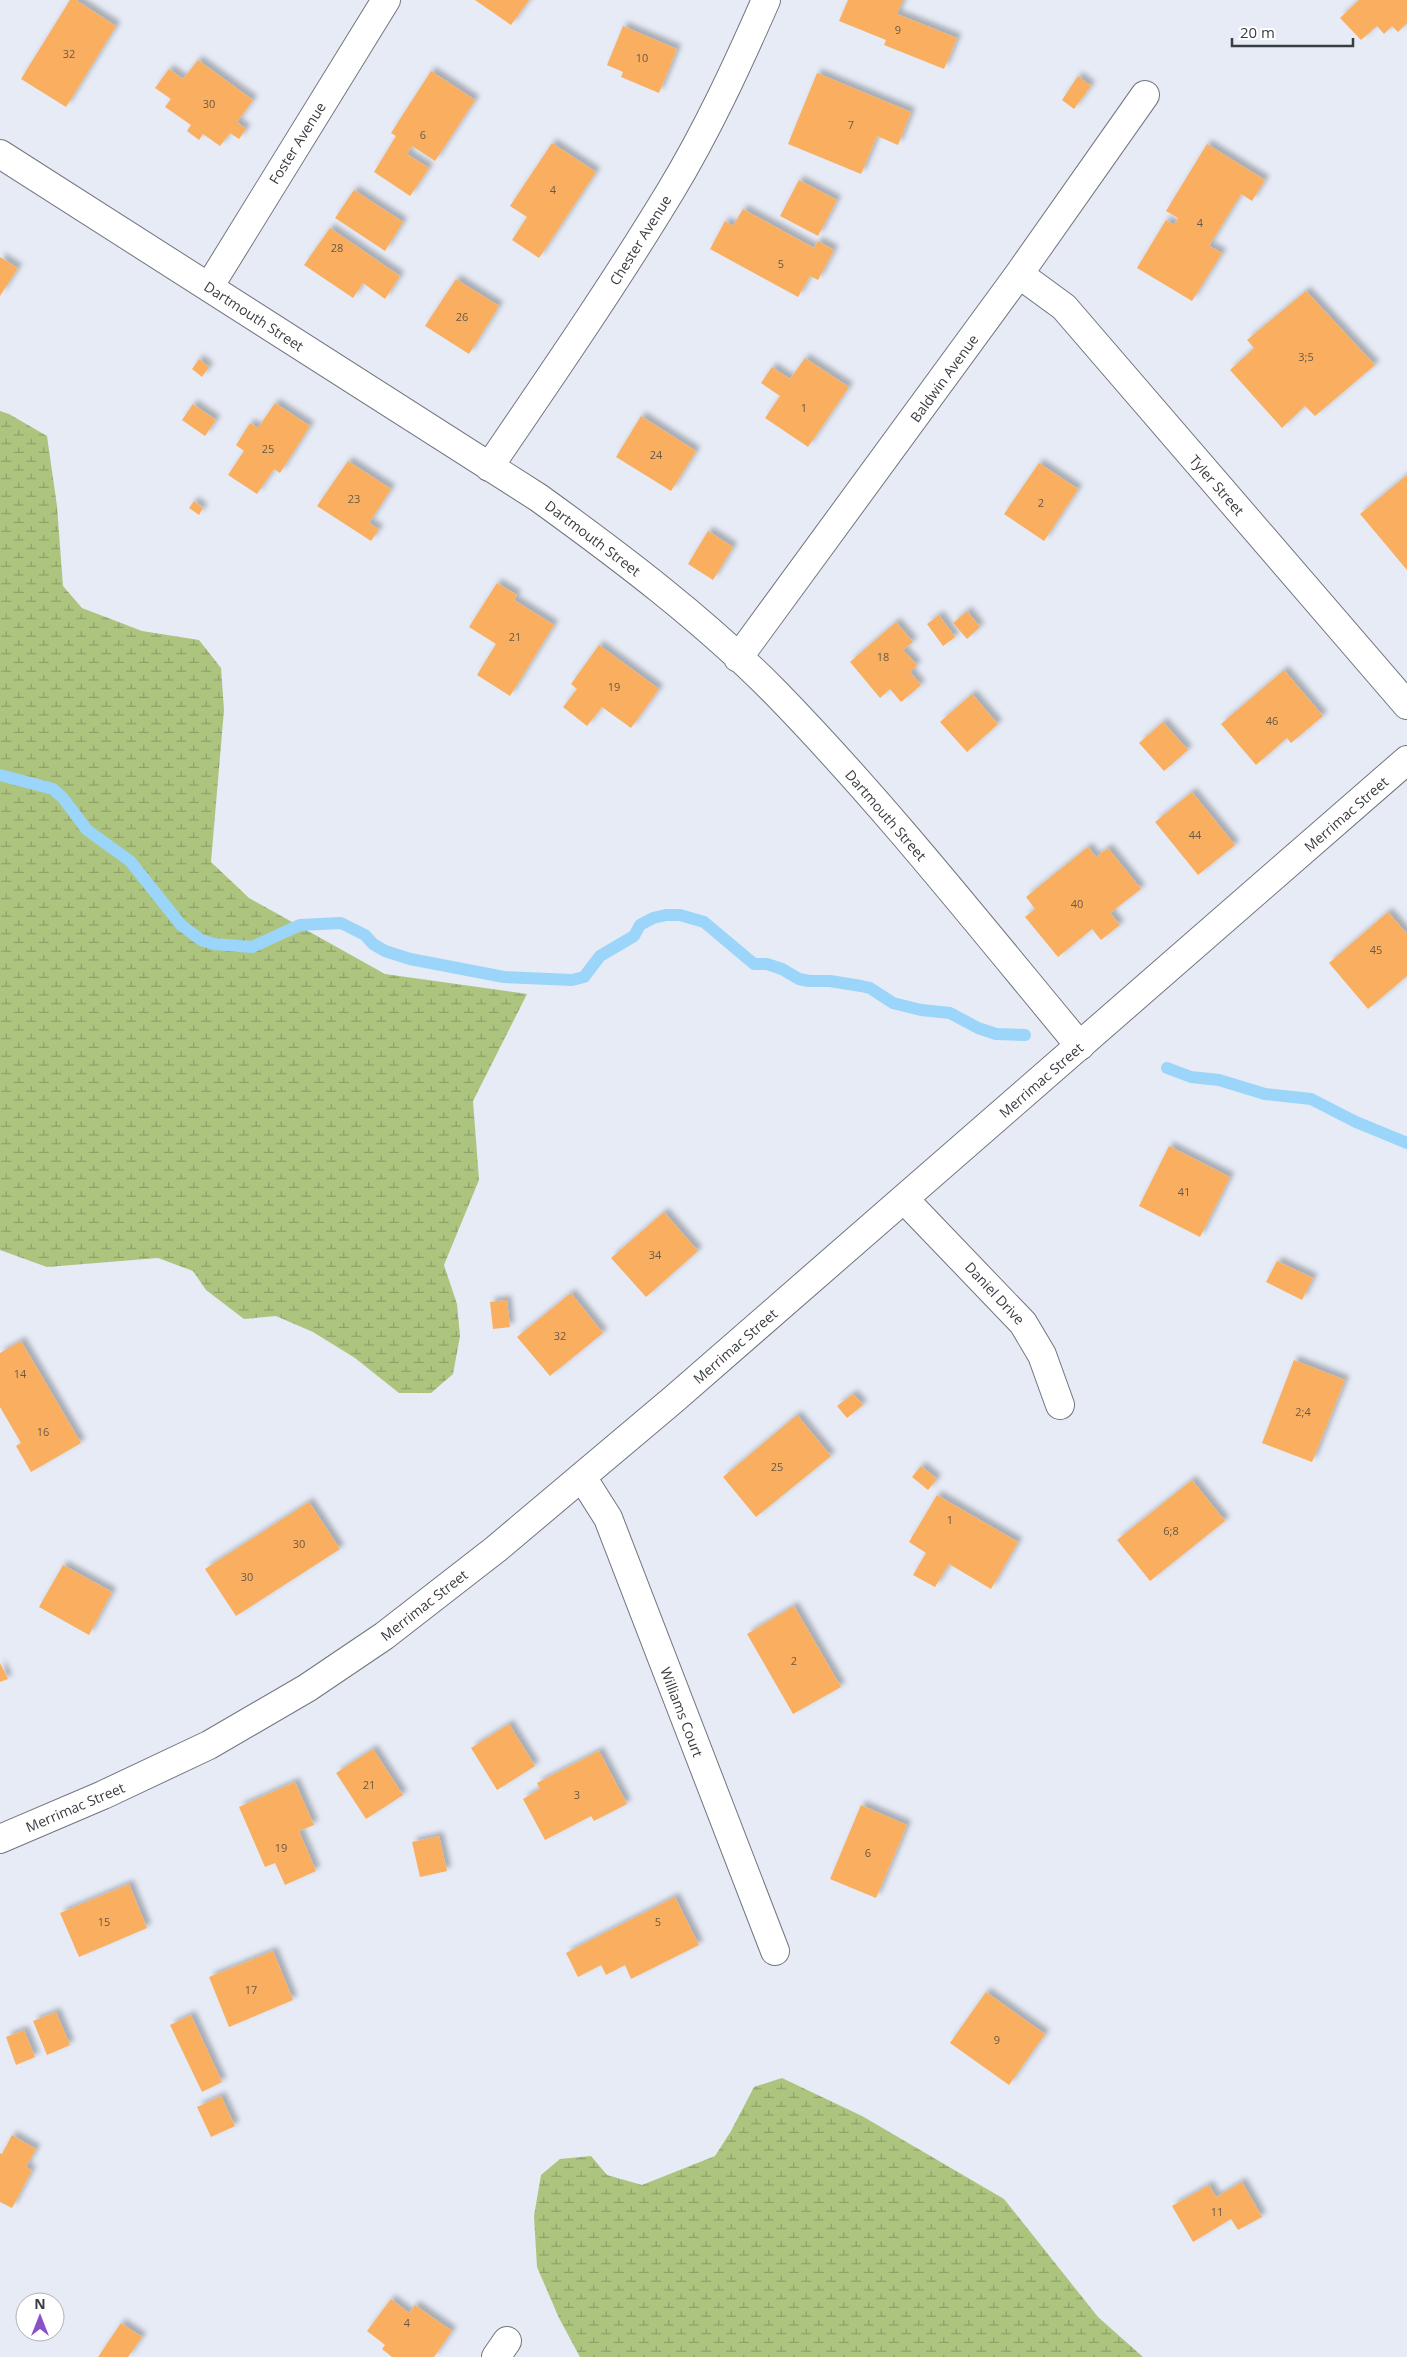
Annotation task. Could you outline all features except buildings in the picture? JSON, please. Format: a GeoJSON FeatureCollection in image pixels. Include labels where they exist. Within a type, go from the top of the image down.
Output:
{"type":"FeatureCollection","features":[{"type":"Feature","properties":{"kind":"street","name":"Foster Avenue"},"geometry":{"type":"LineString","coordinates":[[210,287],[386,0]]}},
{"type":"Feature","properties":{"kind":"street","name":"Chester Avenue"},"geometry":{"type":"LineString","coordinates":[[489,467],[579,336],[671,192],[728,86],[766,0]]}},
{"type":"Feature","properties":{"kind":"street","name":"Baldwin Avenue"},"geometry":{"type":"LineString","coordinates":[[738,658],[1019,274],[1145,95]]}},
{"type":"Feature","properties":{"kind":"street","name":"Dartmouth Street"},"geometry":{"type":"LineString","coordinates":[[0,154],[539,498],[590,535],[694,617],[775,693],[863,785],[1080,1046]]}},
{"type":"Feature","properties":{"kind":"street","name":"Tyler Street"},"geometry":{"type":"LineString","coordinates":[[1019,274],[1064,307],[1407,705]]}},
{"type":"Feature","properties":{"kind":"street","name":"Merrimac Street"},"geometry":{"type":"LineString","coordinates":[[0,1838],[177,1761],[307,1688],[398,1625],[582,1477],[1407,760]]}},
{"type":"Feature","properties":{"kind":"street","name":"Daniel Drive"},"geometry":{"type":"LineString","coordinates":[[904,1199],[1023,1323],[1042,1355],[1060,1405]]}},
{"type":"Feature","properties":{"kind":"street","name":"Williams Court"},"geometry":{"type":"LineString","coordinates":[[582,1477],[608,1518],[774,1951]]}},
{"type":"Feature","properties":{"kind":"green space"},"geometry":{"type":"Polygon","coordinates":[[[0,411],[9,414],[47,436],[57,506],[63,586],[82,608],[142,631],[199,640],[221,668],[224,710],[211,862],[249,898],[385,974],[527,994],[473,1101],[479,1180],[444,1265],[457,1304],[460,1336],[453,1374],[431,1393],[399,1393],[355,1358],[313,1332],[276,1316],[244,1319],[206,1290],[193,1271],[158,1258],[47,1267],[0,1250],[0,411]]]}},
{"type":"Feature","properties":{"kind":"green space"},"geometry":{"type":"Polygon","coordinates":[[[782,2078],[862,2116],[1004,2199],[1098,2317],[1143,2357],[580,2357],[559,2318],[537,2267],[534,2216],[541,2175],[560,2159],[591,2156],[607,2175],[642,2185],[715,2156],[731,2131],[754,2087],[782,2078]]]}},
{"type":"Feature","properties":{"kind":"waterway"},"geometry":{"type":"LineString","coordinates":[[0,775],[53,789],[63,798],[87,830],[130,861],[181,925],[201,940],[214,944],[252,947],[300,925],[341,923],[365,935],[373,944],[385,951],[410,959],[504,977],[572,980],[584,977],[600,956],[634,936],[640,925],[653,918],[666,915],[680,915],[704,922],[754,964],[767,964],[782,969],[799,979],[830,981],[870,988],[893,1003],[921,1010],[950,1013],[978,1028],[996,1034],[1025,1035]]}},
{"type":"Feature","properties":{"kind":"waterway"},"geometry":{"type":"LineString","coordinates":[[1167,1068],[1191,1077],[1219,1080],[1265,1094],[1311,1099],[1356,1122],[1407,1143]]}}]}
